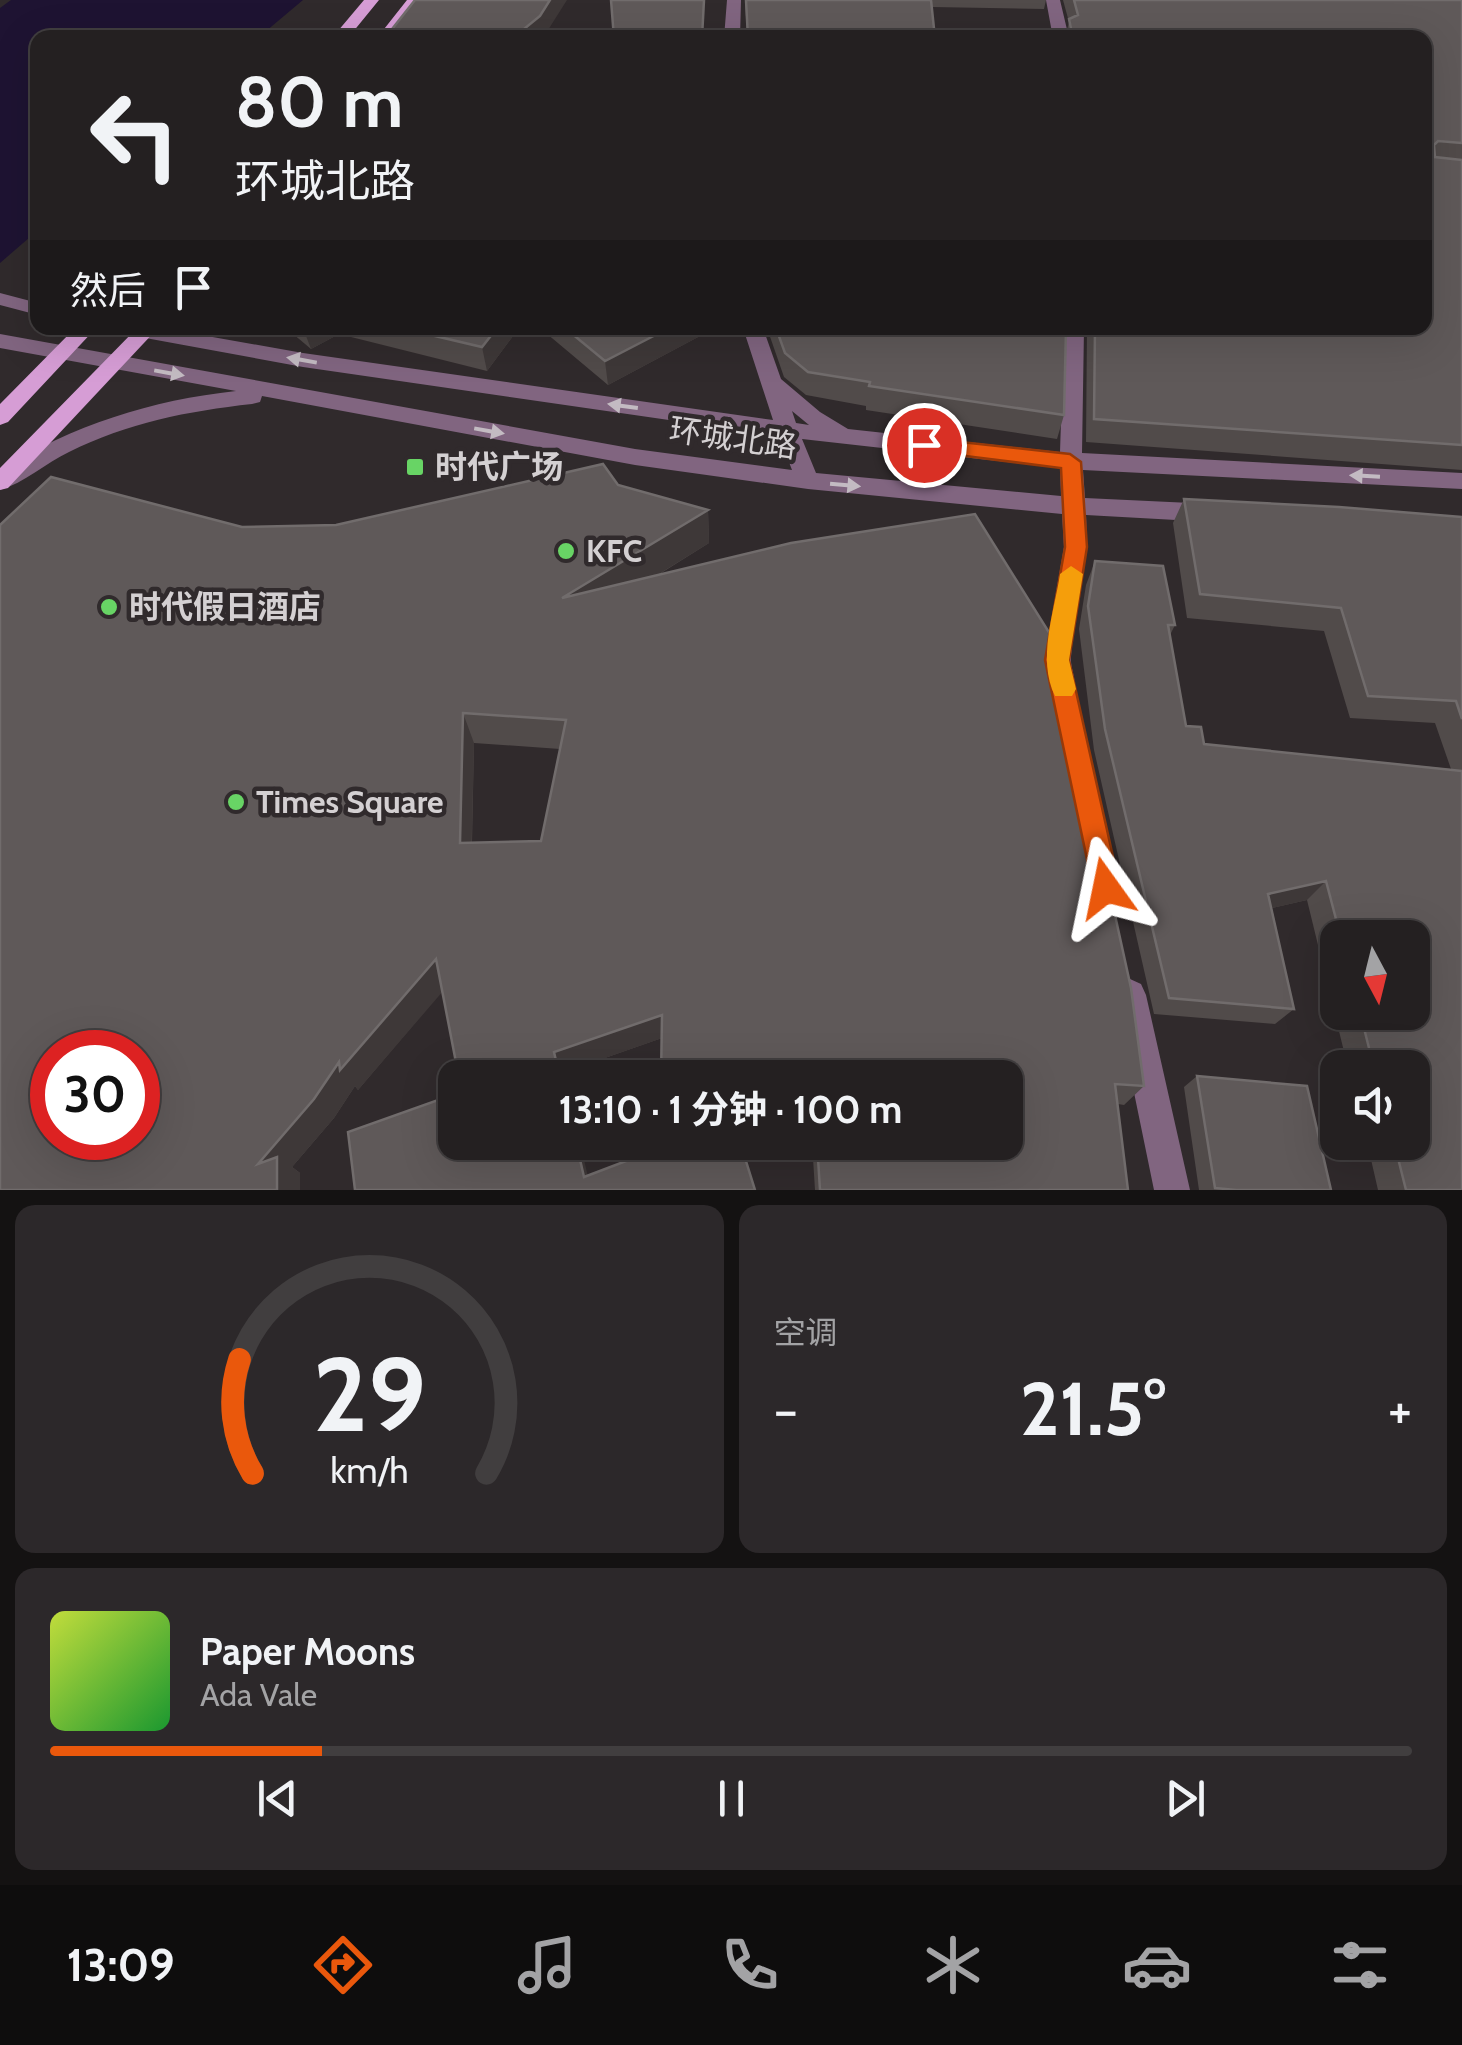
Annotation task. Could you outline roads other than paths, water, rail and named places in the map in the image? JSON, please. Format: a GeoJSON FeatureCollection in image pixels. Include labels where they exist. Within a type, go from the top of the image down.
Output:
{"type":"FeatureCollection","features":[{"type":"Feature","properties":{"kind":"main road"},"geometry":{"type":"LineString","coordinates":[[347,30],[372,0]]}},
{"type":"Feature","properties":{"kind":"main road"},"geometry":{"type":"LineString","coordinates":[[391,30],[415,0]]}},
{"type":"Feature","properties":{"kind":"main road"},"geometry":{"type":"LineString","coordinates":[[0,418],[80,335]]}},
{"type":"Feature","properties":{"kind":"main road"},"geometry":{"type":"LineString","coordinates":[[0,482],[135,335]]}},
{"type":"Feature","properties":{"kind":"street"},"geometry":{"type":"LineString","coordinates":[[732,30],[734,0]]}},
{"type":"Feature","properties":{"kind":"street"},"geometry":{"type":"LineString","coordinates":[[1053,0],[1059,30]]}},
{"type":"Feature","properties":{"kind":"street"},"geometry":{"type":"LineString","coordinates":[[0,299],[30,308]]}},
{"type":"Feature","properties":{"kind":"street","name":"环城北路"},"geometry":{"type":"LineString","coordinates":[[175,335],[248,350],[786,430],[1070,462],[1462,481]]}},
{"type":"Feature","properties":{"kind":"street"},"geometry":{"type":"LineString","coordinates":[[236,335],[248,350]]}},
{"type":"Feature","properties":{"kind":"street"},"geometry":{"type":"LineString","coordinates":[[756,335],[786,430],[808,481]]}},
{"type":"Feature","properties":{"kind":"street"},"geometry":{"type":"LineString","coordinates":[[1070,717],[1057,660],[1076,547],[1070,462],[1074,335]]}},
{"type":"Feature","properties":{"kind":"street","name":"环城北路"},"geometry":{"type":"LineString","coordinates":[[2,341],[635,457],[808,481],[1073,506],[1228,514]]}},
{"type":"Feature","properties":{"kind":"street"},"geometry":{"type":"LineString","coordinates":[[672,413],[720,413],[753,407],[770,392],[770,380]]}},
{"type":"Feature","properties":{"kind":"street"},"geometry":{"type":"LineString","coordinates":[[770,380],[804,411],[826,424],[887,441]]}},
{"type":"Feature","properties":{"kind":"street"},"geometry":{"type":"LineString","coordinates":[[0,482],[37,456],[151,410],[204,401],[298,396]]}},
{"type":"Feature","properties":{"kind":"street"},"geometry":{"type":"LineString","coordinates":[[1123,963],[1172,1190]]}},
{"type":"Feature","properties":{"kind":"place","name":"时代广场"},"geometry":{"type":"Point","coordinates":[415,467]}},
{"type":"Feature","properties":{"kind":"place","name":"KFC"},"geometry":{"type":"Point","coordinates":[566,551]}},
{"type":"Feature","properties":{"kind":"place","name":"时代假日酒店"},"geometry":{"type":"Point","coordinates":[109,607]}},
{"type":"Feature","properties":{"kind":"place","name":"Times Square"},"geometry":{"type":"Point","coordinates":[236,802]}}]}
